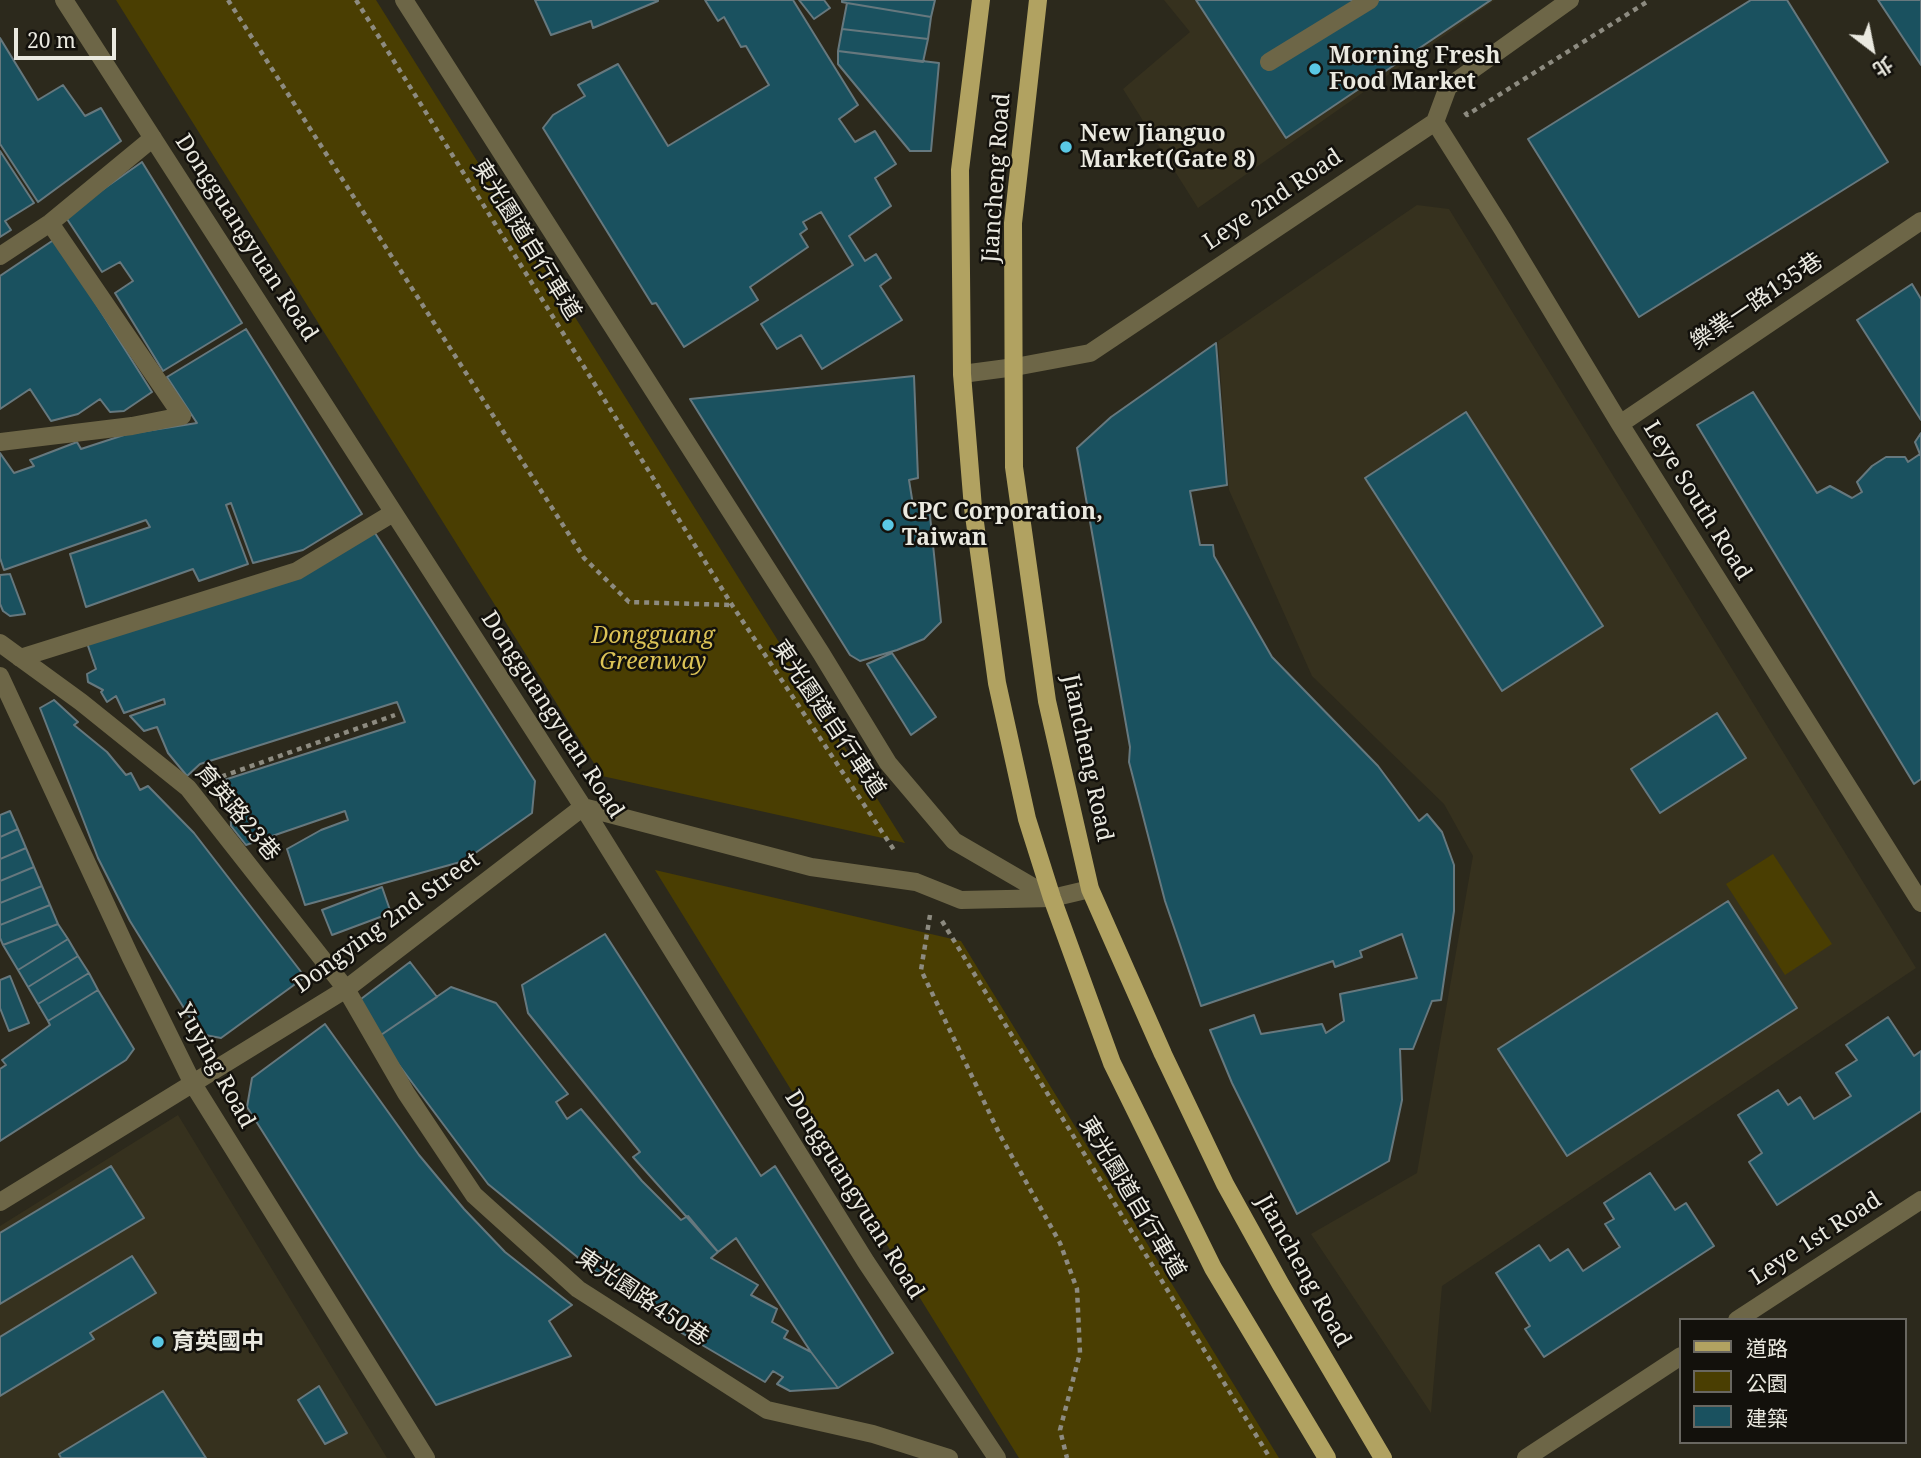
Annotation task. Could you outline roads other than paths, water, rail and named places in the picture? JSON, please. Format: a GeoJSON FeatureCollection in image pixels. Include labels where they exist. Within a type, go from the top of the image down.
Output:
{"type":"FeatureCollection","features":[{"type":"Feature","properties":{"kind":"main road","name":"Jiancheng Road"},"geometry":{"type":"LineString","coordinates":[[981,0],[960,170],[962,374],[973,508],[997,683],[1027,819],[1052,898],[1112,1063],[1213,1268],[1327,1458]]}},
{"type":"Feature","properties":{"kind":"main road","name":"Jiancheng Road"},"geometry":{"type":"LineString","coordinates":[[1038,0],[1013,223],[1014,467],[1047,701],[1090,889],[1163,1054],[1225,1184],[1383,1458]]}},
{"type":"Feature","properties":{"kind":"street","name":"Dongguangyuan Road"},"geometry":{"type":"LineString","coordinates":[[64,0],[583,807],[859,1250],[997,1458]]}},
{"type":"Feature","properties":{"kind":"street"},"geometry":{"type":"LineString","coordinates":[[404,0],[821,653],[888,763],[954,841],[1052,898]]}},
{"type":"Feature","properties":{"kind":"street"},"geometry":{"type":"LineString","coordinates":[[1269,62],[1370,0]]}},
{"type":"Feature","properties":{"kind":"street"},"geometry":{"type":"LineString","coordinates":[[1435,122],[1448,87],[1570,0]]}},
{"type":"Feature","properties":{"kind":"street","name":"Leye 2nd Road"},"geometry":{"type":"LineString","coordinates":[[962,374],[1090,353],[1435,122]]}},
{"type":"Feature","properties":{"kind":"street","name":"Leye South Road"},"geometry":{"type":"LineString","coordinates":[[1435,122],[1620,424],[1921,903]]}},
{"type":"Feature","properties":{"kind":"street"},"geometry":{"type":"LineString","coordinates":[[0,256],[50,223],[153,138]]}},
{"type":"Feature","properties":{"kind":"street","name":"樂業一路135巷"},"geometry":{"type":"LineString","coordinates":[[1620,424],[1921,221]]}},
{"type":"Feature","properties":{"kind":"street"},"geometry":{"type":"LineString","coordinates":[[0,442],[132,426],[182,416],[50,223]]}},
{"type":"Feature","properties":{"kind":"street"},"geometry":{"type":"LineString","coordinates":[[20,658],[297,571],[393,513]]}},
{"type":"Feature","properties":{"kind":"street","name":"育英路23巷"},"geometry":{"type":"LineString","coordinates":[[0,643],[82,702],[188,788],[346,989]]}},
{"type":"Feature","properties":{"kind":"street","name":"Yuying Road"},"geometry":{"type":"LineString","coordinates":[[0,676],[130,956],[193,1084],[426,1458]]}},
{"type":"Feature","properties":{"kind":"street"},"geometry":{"type":"LineString","coordinates":[[583,807],[811,867],[916,882],[961,900],[1052,898],[1090,889]]}},
{"type":"Feature","properties":{"kind":"street","name":"Dongying 2nd Street"},"geometry":{"type":"LineString","coordinates":[[0,1202],[346,989],[583,807]]}},
{"type":"Feature","properties":{"kind":"street","name":"東光園路450巷"},"geometry":{"type":"LineString","coordinates":[[346,989],[406,1093],[474,1195],[578,1289],[767,1410],[873,1434],[949,1458]]}},
{"type":"Feature","properties":{"kind":"street","name":"Leye 1st Road"},"geometry":{"type":"LineString","coordinates":[[1740,1318],[1921,1199]]}},
{"type":"Feature","properties":{"kind":"street"},"geometry":{"type":"LineString","coordinates":[[1526,1458],[1680,1357]]}},
{"type":"Feature","properties":{"kind":"place","name":"Morning Fresh Food Market"},"geometry":{"type":"Point","coordinates":[1315,69]}},
{"type":"Feature","properties":{"kind":"place","name":"New Jianguo Market(Gate 8)"},"geometry":{"type":"Point","coordinates":[1066,147]}},
{"type":"Feature","properties":{"kind":"place","name":"CPC Corporation, Taiwan"},"geometry":{"type":"Point","coordinates":[888,525]}},
{"type":"Feature","properties":{"kind":"place","name":"育英國中"},"geometry":{"type":"Point","coordinates":[158,1342]}},
{"type":"Feature","properties":{"kind":"park label","name":"Dongguang Greenway"},"geometry":{"type":"Point","coordinates":[653,649]}}]}
